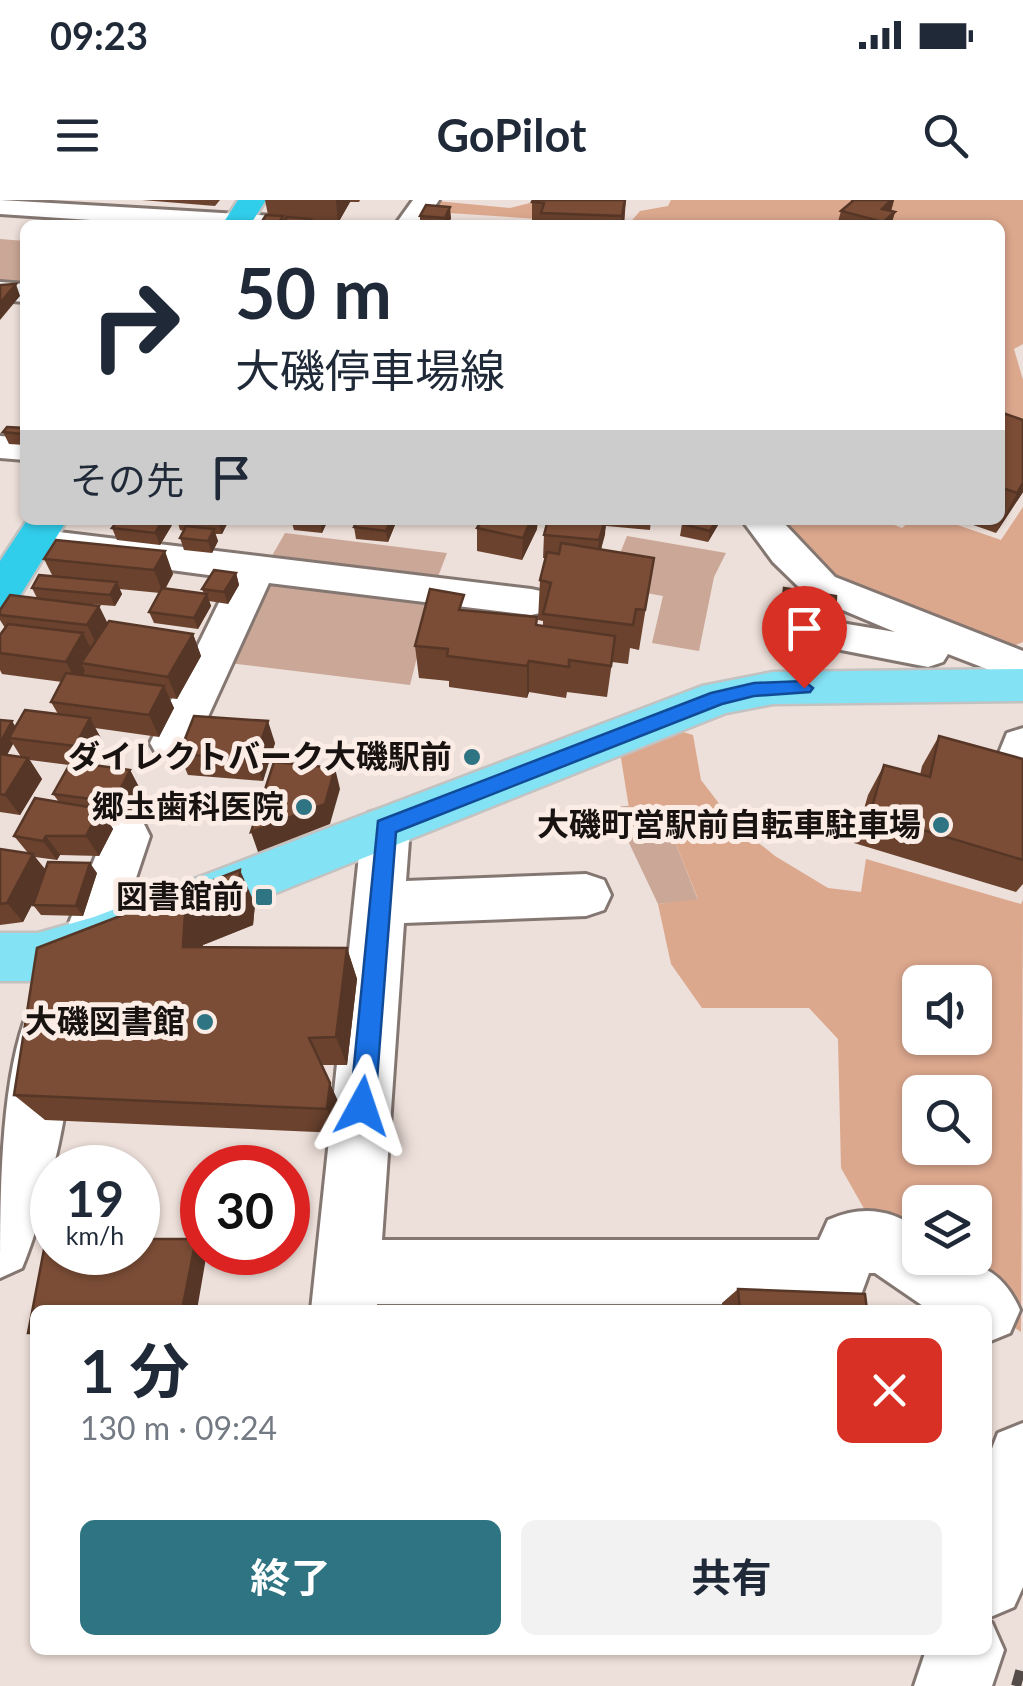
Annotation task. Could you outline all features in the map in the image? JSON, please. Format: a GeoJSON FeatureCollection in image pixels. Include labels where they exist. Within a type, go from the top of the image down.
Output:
{"type":"FeatureCollection","features":[{"type":"Feature","properties":{"kind":"highway"},"geometry":{"type":"LineString","coordinates":[[0,594],[41,531]]}},
{"type":"Feature","properties":{"kind":"main road"},"geometry":{"type":"LineString","coordinates":[[0,956],[38,957],[79,945],[718,698],[754,689],[1023,685]]}},
{"type":"Feature","properties":{"kind":"street"},"geometry":{"type":"LineString","coordinates":[[0,206],[243,215],[268,220]]}},
{"type":"Feature","properties":{"kind":"street"},"geometry":{"type":"LineString","coordinates":[[765,525],[787,554],[822,586],[1023,668]]}},
{"type":"Feature","properties":{"kind":"street"},"geometry":{"type":"LineString","coordinates":[[41,531],[258,566],[531,602]]}},
{"type":"Feature","properties":{"kind":"street"},"geometry":{"type":"LineString","coordinates":[[173,743],[258,566]]}},
{"type":"Feature","properties":{"kind":"street"},"geometry":{"type":"LineString","coordinates":[[841,637],[1023,668]]}},
{"type":"Feature","properties":{"kind":"street"},"geometry":{"type":"LineString","coordinates":[[965,767],[1019,769]]}},
{"type":"Feature","properties":{"kind":"street"},"geometry":{"type":"LineString","coordinates":[[386,827],[346,1291],[838,1272],[850,1242],[883,1242],[979,1305]]}},
{"type":"Feature","properties":{"kind":"street"},"geometry":{"type":"LineString","coordinates":[[0,1246],[79,945],[95,923],[126,836]]}},
{"type":"Feature","properties":{"kind":"street"},"geometry":{"type":"LineString","coordinates":[[379,903],[586,895]]}},
{"type":"Feature","properties":{"kind":"street"},"geometry":{"type":"LineString","coordinates":[[992,1313],[1023,1333]]}},
{"type":"Feature","properties":{"kind":"street"},"geometry":{"type":"LineString","coordinates":[[992,1567],[1023,1458]]}},
{"type":"Feature","properties":{"kind":"street"},"geometry":{"type":"LineString","coordinates":[[953,1686],[963,1655]]}},
{"type":"Feature","properties":{"kind":"shaded area"},"geometry":{"type":"Polygon","coordinates":[[[426,200],[510,208],[538,201],[581,220],[555,220],[418,211],[426,200]]]}},
{"type":"Feature","properties":{"kind":"shaded area"},"geometry":{"type":"Polygon","coordinates":[[[671,200],[1023,200],[1023,344],[1014,349],[1023,380],[1023,453],[1005,443],[1005,220],[632,220],[640,211],[668,206],[671,200]]]}},
{"type":"Feature","properties":{"kind":"shaded area"},"geometry":{"type":"Polygon","coordinates":[[[0,239],[20,241],[20,290],[0,288],[0,239]]]}},
{"type":"Feature","properties":{"kind":"shaded area"},"geometry":{"type":"Polygon","coordinates":[[[1023,507],[1023,642],[994,654],[821,586],[766,525],[958,525],[1001,540],[1023,507]]]}},
{"type":"Feature","properties":{"kind":"shaded area"},"geometry":{"type":"Polygon","coordinates":[[[285,533],[447,553],[410,685],[212,661],[285,533]]]}},
{"type":"Feature","properties":{"kind":"shaded area"},"geometry":{"type":"Polygon","coordinates":[[[627,536],[726,553],[714,577],[699,651],[652,643],[663,596],[612,587],[609,581],[627,536]]]}},
{"type":"Feature","properties":{"kind":"shaded area"},"geometry":{"type":"Polygon","coordinates":[[[677,730],[693,735],[701,780],[734,823],[775,856],[828,888],[861,892],[866,859],[1021,904],[1023,900],[1021,1332],[992,1313],[992,1305],[980,1305],[934,1275],[992,1275],[992,1185],[902,1185],[902,1254],[883,1242],[841,1168],[838,1039],[809,1008],[702,1008],[671,964],[658,904],[698,899],[675,842],[654,805],[629,808],[620,752],[677,730]]]}},
{"type":"Feature","properties":{"kind":"shaded area"},"geometry":{"type":"Polygon","coordinates":[[[654,804],[675,842],[698,900],[658,904],[612,807],[654,804]]]}},
{"type":"Feature","properties":{"kind":"building"},"geometry":{"type":"Polygon","coordinates":[[[533,200],[625,200],[622,216],[541,213],[544,203],[533,200]]]}},
{"type":"Feature","properties":{"kind":"building"},"geometry":{"type":"Polygon","coordinates":[[[854,200],[891,200],[882,209],[895,212],[885,220],[875,220],[841,211],[854,200]]]}},
{"type":"Feature","properties":{"kind":"building"},"geometry":{"type":"Polygon","coordinates":[[[426,205],[450,207],[445,218],[420,216],[426,205]]]}},
{"type":"Feature","properties":{"kind":"building"},"geometry":{"type":"Polygon","coordinates":[[[266,215],[283,216],[280,220],[263,220],[266,215]]]}},
{"type":"Feature","properties":{"kind":"building"},"geometry":{"type":"Polygon","coordinates":[[[16,284],[0,303],[0,285],[16,284]]]}},
{"type":"Feature","properties":{"kind":"building"},"geometry":{"type":"Polygon","coordinates":[[[1005,414],[1023,420],[1023,483],[1017,493],[1005,489],[1005,414]]]}},
{"type":"Feature","properties":{"kind":"building"},"geometry":{"type":"Polygon","coordinates":[[[7,427],[20,428],[20,434],[3,432],[7,427]]]}},
{"type":"Feature","properties":{"kind":"building"},"geometry":{"type":"Polygon","coordinates":[[[114,525],[160,525],[155,533],[112,528],[114,525]]]}},
{"type":"Feature","properties":{"kind":"building"},"geometry":{"type":"Polygon","coordinates":[[[355,525],[389,525],[386,531],[355,525]]]}},
{"type":"Feature","properties":{"kind":"building"},"geometry":{"type":"Polygon","coordinates":[[[479,525],[529,525],[523,538],[477,528],[479,525]]]}},
{"type":"Feature","properties":{"kind":"building"},"geometry":{"type":"Polygon","coordinates":[[[547,525],[604,525],[599,540],[544,535],[547,525]]]}},
{"type":"Feature","properties":{"kind":"building"},"geometry":{"type":"Polygon","coordinates":[[[686,525],[714,525],[710,531],[686,525]]]}},
{"type":"Feature","properties":{"kind":"building"},"geometry":{"type":"Polygon","coordinates":[[[186,526],[214,529],[208,541],[180,538],[186,526]]]}},
{"type":"Feature","properties":{"kind":"building"},"geometry":{"type":"Polygon","coordinates":[[[56,540],[165,551],[154,570],[44,559],[56,540]]]}},
{"type":"Feature","properties":{"kind":"building"},"geometry":{"type":"Polygon","coordinates":[[[561,543],[654,558],[645,610],[636,609],[633,625],[543,614],[551,583],[540,580],[547,552],[559,554],[561,543]]]}},
{"type":"Feature","properties":{"kind":"building"},"geometry":{"type":"Polygon","coordinates":[[[214,570],[236,573],[224,592],[202,589],[214,570]]]}},
{"type":"Feature","properties":{"kind":"building"},"geometry":{"type":"Polygon","coordinates":[[[39,575],[117,582],[110,595],[32,588],[39,575]]]}},
{"type":"Feature","properties":{"kind":"building"},"geometry":{"type":"Polygon","coordinates":[[[162,588],[207,594],[194,618],[149,612],[162,588]]]}},
{"type":"Feature","properties":{"kind":"building"},"geometry":{"type":"Polygon","coordinates":[[[784,588],[836,596],[834,633],[780,626],[784,588]]]}},
{"type":"Feature","properties":{"kind":"building"},"geometry":{"type":"Polygon","coordinates":[[[430,589],[464,595],[459,610],[537,617],[536,625],[615,636],[611,666],[569,660],[569,667],[529,661],[527,666],[447,656],[448,649],[415,646],[430,589]]]}},
{"type":"Feature","properties":{"kind":"building"},"geometry":{"type":"Polygon","coordinates":[[[10,595],[99,606],[87,625],[0,615],[10,595]]]}},
{"type":"Feature","properties":{"kind":"building"},"geometry":{"type":"Polygon","coordinates":[[[109,621],[193,634],[168,677],[81,663],[109,621]]]}},
{"type":"Feature","properties":{"kind":"building"},"geometry":{"type":"Polygon","coordinates":[[[8,624],[83,633],[66,662],[0,653],[0,635],[8,624]]]}},
{"type":"Feature","properties":{"kind":"building"},"geometry":{"type":"Polygon","coordinates":[[[66,673],[164,686],[149,715],[51,702],[66,673]]]}},
{"type":"Feature","properties":{"kind":"building"},"geometry":{"type":"Polygon","coordinates":[[[25,710],[90,718],[75,746],[9,738],[25,710]]]}},
{"type":"Feature","properties":{"kind":"building"},"geometry":{"type":"Polygon","coordinates":[[[194,716],[268,721],[255,760],[179,754],[194,716]]]}},
{"type":"Feature","properties":{"kind":"building"},"geometry":{"type":"Polygon","coordinates":[[[0,720],[12,721],[0,743],[0,720]]]}},
{"type":"Feature","properties":{"kind":"building"},"geometry":{"type":"Polygon","coordinates":[[[939,736],[1023,759],[1023,860],[870,814],[884,765],[930,777],[939,736]]]}},
{"type":"Feature","properties":{"kind":"building"},"geometry":{"type":"Polygon","coordinates":[[[0,754],[28,758],[5,795],[0,794],[0,754]]]}},
{"type":"Feature","properties":{"kind":"building"},"geometry":{"type":"Polygon","coordinates":[[[71,762],[130,770],[114,802],[53,794],[71,762]]]}},
{"type":"Feature","properties":{"kind":"building"},"geometry":{"type":"Polygon","coordinates":[[[274,762],[335,768],[325,804],[251,832],[274,762]]]}},
{"type":"Feature","properties":{"kind":"building"},"geometry":{"type":"Polygon","coordinates":[[[35,798],[100,809],[86,836],[46,836],[43,841],[14,836],[35,798]]]}},
{"type":"Feature","properties":{"kind":"building"},"geometry":{"type":"Polygon","coordinates":[[[0,849],[33,854],[7,903],[0,904],[0,849]]]}},
{"type":"Feature","properties":{"kind":"building"},"geometry":{"type":"Polygon","coordinates":[[[48,862],[90,863],[76,906],[33,905],[48,862]]]}},
{"type":"Feature","properties":{"kind":"building","name":"大磯図書館"},"geometry":{"type":"Polygon","coordinates":[[[240,870],[238,892],[185,913],[183,947],[347,948],[336,1037],[309,1038],[330,1083],[327,1109],[14,1095],[37,948],[240,870]]]}},
{"type":"Feature","properties":{"kind":"building"},"geometry":{"type":"Polygon","coordinates":[[[160,1239],[180,1239],[180,1275],[189,1275],[183,1305],[33,1305],[39,1275],[160,1275],[160,1239]]]}},
{"type":"Feature","properties":{"kind":"building"},"geometry":{"type":"Polygon","coordinates":[[[738,1289],[865,1294],[866,1305],[740,1305],[738,1289]]]}},
{"type":"Feature","properties":{"kind":"railway"},"geometry":{"type":"LineString","coordinates":[[1016,1686],[1023,1661]]}},
{"type":"Feature","properties":{"kind":"place","name":"ダイレクトバーク大磯駅前"},"geometry":{"type":"Point","coordinates":[472,757]}},
{"type":"Feature","properties":{"kind":"place","name":"郷圡歯科医院"},"geometry":{"type":"Point","coordinates":[304,807]}},
{"type":"Feature","properties":{"kind":"place","name":"大磯町営駅前自転車駐車場"},"geometry":{"type":"Point","coordinates":[941,825]}},
{"type":"Feature","properties":{"kind":"place","name":"図書館前"},"geometry":{"type":"Point","coordinates":[264,897]}},
{"type":"Feature","properties":{"kind":"place","name":"大磯図書館"},"geometry":{"type":"Point","coordinates":[205,1022]}},
{"type":"Feature","properties":{"kind":"route"},"geometry":{"type":"LineString","coordinates":[[362,1106],[386,827],[718,698],[754,689],[804,688]]}}]}
